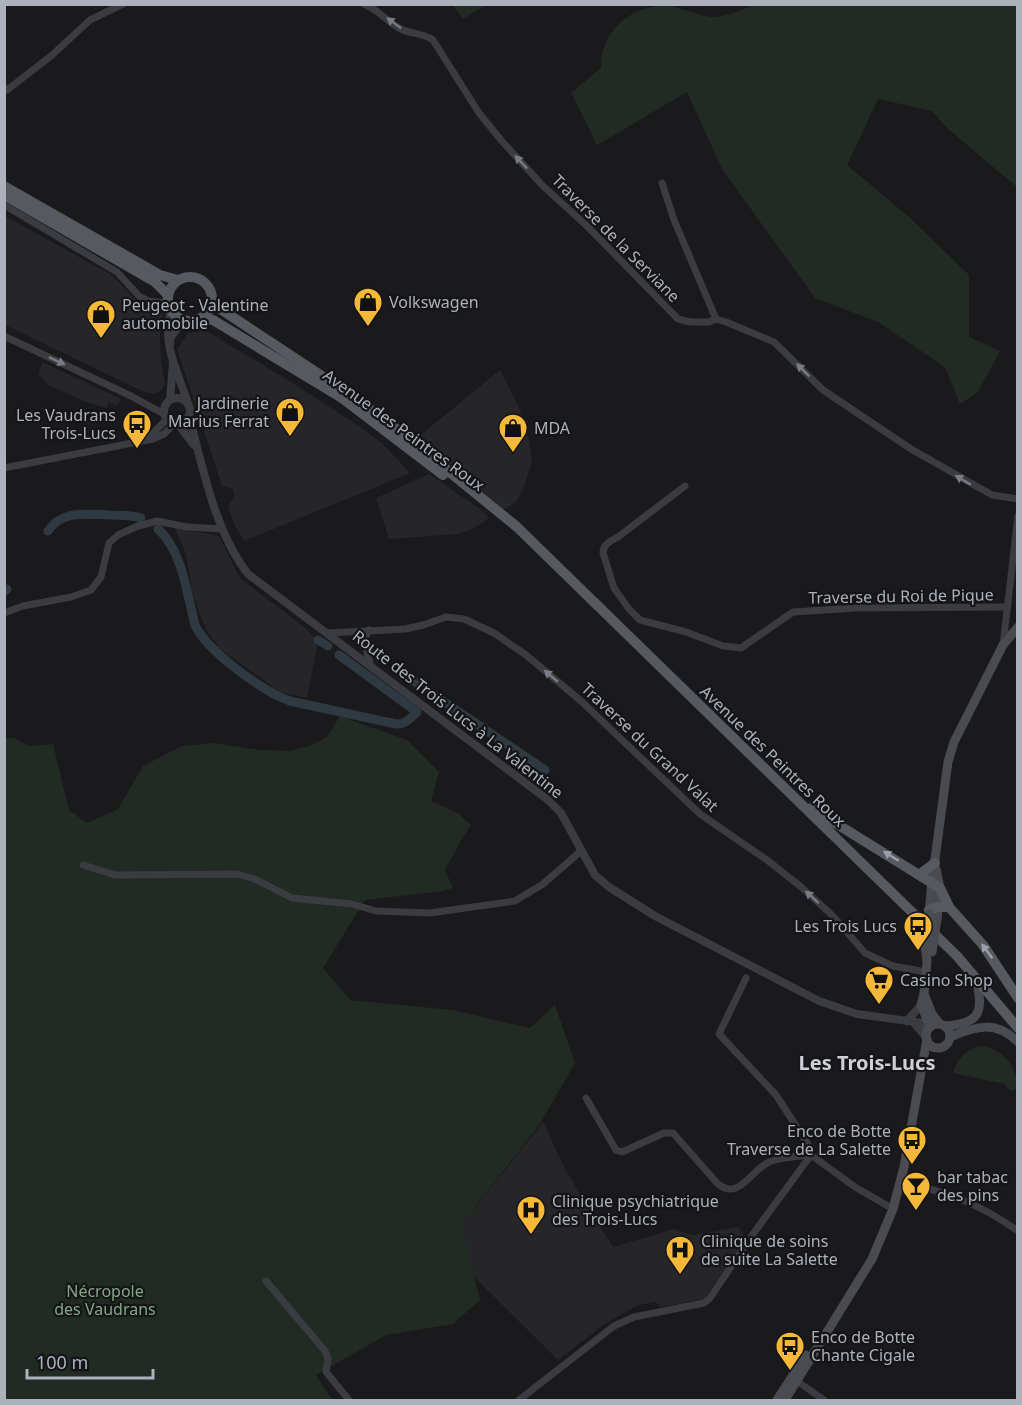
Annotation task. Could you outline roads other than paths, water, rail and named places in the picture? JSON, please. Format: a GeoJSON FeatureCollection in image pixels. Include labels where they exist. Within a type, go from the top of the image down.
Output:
{"type":"FeatureCollection","features":[{"type":"Feature","properties":{"kind":"main road"},"geometry":{"type":"LineString","coordinates":[[4,186],[160,275],[178,280]]}},
{"type":"Feature","properties":{"kind":"main road"},"geometry":{"type":"LineString","coordinates":[[4,195],[155,282],[169,303],[183,320],[200,319],[207,314],[213,300],[210,288],[202,279],[190,276],[178,280],[171,286],[169,303]]}},
{"type":"Feature","properties":{"kind":"main road","name":"Avenue des Peintres Roux"},"geometry":{"type":"LineString","coordinates":[[213,300],[219,308],[346,392],[404,435],[517,527],[957,956],[1017,1028]]}},
{"type":"Feature","properties":{"kind":"main road","name":"Avenue des Peintres Roux"},"geometry":{"type":"LineString","coordinates":[[200,319],[213,320],[342,399],[463,491],[577,585]]}},
{"type":"Feature","properties":{"kind":"main road"},"geometry":{"type":"LineString","coordinates":[[777,1401],[794,1380],[872,1259],[893,1209],[922,1062],[933,1030],[921,1005],[936,912],[935,863],[948,762],[954,741],[1003,645],[1014,634],[1017,627]]}},
{"type":"Feature","properties":{"kind":"main road"},"geometry":{"type":"LineString","coordinates":[[802,803],[936,884]]}},
{"type":"Feature","properties":{"kind":"main road"},"geometry":{"type":"LineString","coordinates":[[920,874],[935,863]]}},
{"type":"Feature","properties":{"kind":"main road"},"geometry":{"type":"LineString","coordinates":[[936,884],[936,912]]}},
{"type":"Feature","properties":{"kind":"main road","name":"Avenue des Peintres Roux"},"geometry":{"type":"LineString","coordinates":[[897,899],[978,988],[1017,1035]]}},
{"type":"Feature","properties":{"kind":"main road"},"geometry":{"type":"LineString","coordinates":[[936,912],[983,945],[1017,998]]}},
{"type":"Feature","properties":{"kind":"main road"},"geometry":{"type":"LineString","coordinates":[[933,1030],[961,1024],[974,1018],[980,1008],[978,988]]}},
{"type":"Feature","properties":{"kind":"main road"},"geometry":{"type":"LineString","coordinates":[[924,994],[932,1014],[933,1030],[930,1045],[936,1048]]}},
{"type":"Feature","properties":{"kind":"main road"},"geometry":{"type":"LineString","coordinates":[[950,1037],[964,1031],[986,1027],[1002,1030],[1017,1042]]}},
{"type":"Feature","properties":{"kind":"main road"},"geometry":{"type":"LineString","coordinates":[[922,1062],[936,1048],[946,1045],[950,1037],[949,1030],[933,1030]]}},
{"type":"Feature","properties":{"kind":"main road"},"geometry":{"type":"LineString","coordinates":[[785,1401],[794,1380]]}},
{"type":"Feature","properties":{"kind":"street"},"geometry":{"type":"LineString","coordinates":[[6,90],[51,56],[90,21],[123,4]]}},
{"type":"Feature","properties":{"kind":"street","name":"Traverse de la Serviane"},"geometry":{"type":"LineString","coordinates":[[364,4],[376,9],[399,28],[409,32],[423,33],[433,40],[479,113],[501,140],[542,185],[589,228],[674,315],[683,321],[690,322],[709,322],[716,319],[774,342],[823,390],[911,449],[992,495],[1017,498]]}},
{"type":"Feature","properties":{"kind":"street"},"geometry":{"type":"LineString","coordinates":[[662,183],[674,220],[716,319]]}},
{"type":"Feature","properties":{"kind":"street"},"geometry":{"type":"LineString","coordinates":[[4,205],[117,272],[139,296],[148,301],[169,303],[166,333],[173,363],[170,400]]}},
{"type":"Feature","properties":{"kind":"street"},"geometry":{"type":"LineString","coordinates":[[170,347],[171,337],[183,320]]}},
{"type":"Feature","properties":{"kind":"street","name":"Route des Trois Lucs à La Valentine"},"geometry":{"type":"LineString","coordinates":[[4,336],[130,396],[171,420],[198,450]]}},
{"type":"Feature","properties":{"kind":"street"},"geometry":{"type":"LineString","coordinates":[[4,468],[142,442],[171,420],[186,420],[189,416],[188,403],[173,363]]}},
{"type":"Feature","properties":{"kind":"street"},"geometry":{"type":"LineString","coordinates":[[171,420],[164,406],[170,400],[179,398],[188,403]]}},
{"type":"Feature","properties":{"kind":"street","name":"Route des Trois Lucs à La Valentine"},"geometry":{"type":"LineString","coordinates":[[189,416],[222,529],[235,557],[248,574],[548,800],[561,813],[596,875],[609,887],[687,932],[819,1001],[857,1014],[923,1023],[933,1030]]}},
{"type":"Feature","properties":{"kind":"street","name":"Traverse du Roi de Pique"},"geometry":{"type":"LineString","coordinates":[[685,486],[610,541],[603,549],[614,588],[640,620],[686,632],[723,646],[741,648],[793,612],[856,608],[1006,607]]}},
{"type":"Feature","properties":{"kind":"street"},"geometry":{"type":"LineString","coordinates":[[1003,645],[1017,516]]}},
{"type":"Feature","properties":{"kind":"street"},"geometry":{"type":"LineString","coordinates":[[4,614],[23,606],[71,597],[91,590],[101,577],[109,543],[118,535],[138,526],[157,521],[187,527],[222,529]]}},
{"type":"Feature","properties":{"kind":"street","name":"Traverse du Grand Valat"},"geometry":{"type":"LineString","coordinates":[[328,633],[414,627],[446,616],[464,619],[494,633],[526,655],[581,701],[700,814],[767,860],[800,886],[833,916],[865,953],[893,966],[926,967]]}},
{"type":"Feature","properties":{"kind":"street"},"geometry":{"type":"LineString","coordinates":[[369,630],[364,640],[371,667]]}},
{"type":"Feature","properties":{"kind":"street"},"geometry":{"type":"LineString","coordinates":[[83,865],[115,875],[237,874],[255,879],[292,898],[352,904],[376,911],[430,913],[515,901],[543,884],[581,851]]}},
{"type":"Feature","properties":{"kind":"street"},"geometry":{"type":"LineString","coordinates":[[746,978],[718,1034],[776,1095],[809,1146],[811,1155],[855,1187],[893,1209]]}},
{"type":"Feature","properties":{"kind":"street"},"geometry":{"type":"LineString","coordinates":[[910,1021],[921,1005]]}},
{"type":"Feature","properties":{"kind":"street"},"geometry":{"type":"LineString","coordinates":[[586,1098],[616,1150],[622,1152],[664,1133],[673,1133],[726,1190],[732,1190],[744,1182],[765,1164],[811,1155]]}},
{"type":"Feature","properties":{"kind":"street"},"geometry":{"type":"LineString","coordinates":[[519,1401],[614,1326],[634,1317],[704,1304],[811,1155]]}},
{"type":"Feature","properties":{"kind":"street"},"geometry":{"type":"LineString","coordinates":[[900,1181],[968,1201],[997,1216],[1017,1231]]}},
{"type":"Feature","properties":{"kind":"street"},"geometry":{"type":"LineString","coordinates":[[266,1281],[325,1351],[328,1359],[326,1372],[349,1401]]}},
{"type":"Feature","properties":{"kind":"street"},"geometry":{"type":"LineString","coordinates":[[794,1380],[824,1401]]}},
{"type":"Feature","properties":{"kind":"waterway"},"geometry":{"type":"LineString","coordinates":[[48,531],[67,516],[91,514],[141,518]]}},
{"type":"Feature","properties":{"kind":"waterway"},"geometry":{"type":"LineString","coordinates":[[158,529],[173,548],[178,560],[195,625],[211,646],[236,669],[265,689],[290,701],[396,724],[405,722],[417,712],[339,655]]}},
{"type":"Feature","properties":{"kind":"waterway"},"geometry":{"type":"LineString","coordinates":[[4,592],[7,589]]}},
{"type":"Feature","properties":{"kind":"waterway"},"geometry":{"type":"LineString","coordinates":[[318,640],[328,646]]}},
{"type":"Feature","properties":{"kind":"waterway"},"geometry":{"type":"LineString","coordinates":[[406,676],[426,689]]}},
{"type":"Feature","properties":{"kind":"waterway"},"geometry":{"type":"LineString","coordinates":[[434,695],[545,770]]}},
{"type":"Feature","properties":{"kind":"place","name":"Volkswagen"},"geometry":{"type":"Point","coordinates":[368,328]}},
{"type":"Feature","properties":{"kind":"place","name":"Peugeot - Valentine automobile"},"geometry":{"type":"Point","coordinates":[101,340]}},
{"type":"Feature","properties":{"kind":"place","name":"Jardinerie Marius Ferrat"},"geometry":{"type":"Point","coordinates":[290,438]}},
{"type":"Feature","properties":{"kind":"place","name":"Les Vaudrans Trois-Lucs"},"geometry":{"type":"Point","coordinates":[137,450]}},
{"type":"Feature","properties":{"kind":"place","name":"MDA"},"geometry":{"type":"Point","coordinates":[513,454]}},
{"type":"Feature","properties":{"kind":"place","name":"Les Trois Lucs"},"geometry":{"type":"Point","coordinates":[918,952]}},
{"type":"Feature","properties":{"kind":"place","name":"Casino Shop"},"geometry":{"type":"Point","coordinates":[879,1006]}},
{"type":"Feature","properties":{"kind":"place","name":"Enco de Botte Traverse de La Salette"},"geometry":{"type":"Point","coordinates":[912,1166]}},
{"type":"Feature","properties":{"kind":"place","name":"bar tabac des pins"},"geometry":{"type":"Point","coordinates":[916,1212]}},
{"type":"Feature","properties":{"kind":"place","name":"Clinique psychiatrique des Trois-Lucs"},"geometry":{"type":"Point","coordinates":[531,1236]}},
{"type":"Feature","properties":{"kind":"place","name":"Clinique de soins de suite La Salette"},"geometry":{"type":"Point","coordinates":[680,1276]}},
{"type":"Feature","properties":{"kind":"place","name":"Enco de Botte Chante Cigale"},"geometry":{"type":"Point","coordinates":[790,1372]}},
{"type":"Feature","properties":{"kind":"district","name":"Les Trois-Lucs"},"geometry":{"type":"Point","coordinates":[867,1062]}},
{"type":"Feature","properties":{"kind":"park label","name":"Nécropole des Vaudrans"},"geometry":{"type":"Point","coordinates":[105,1300]}}]}
